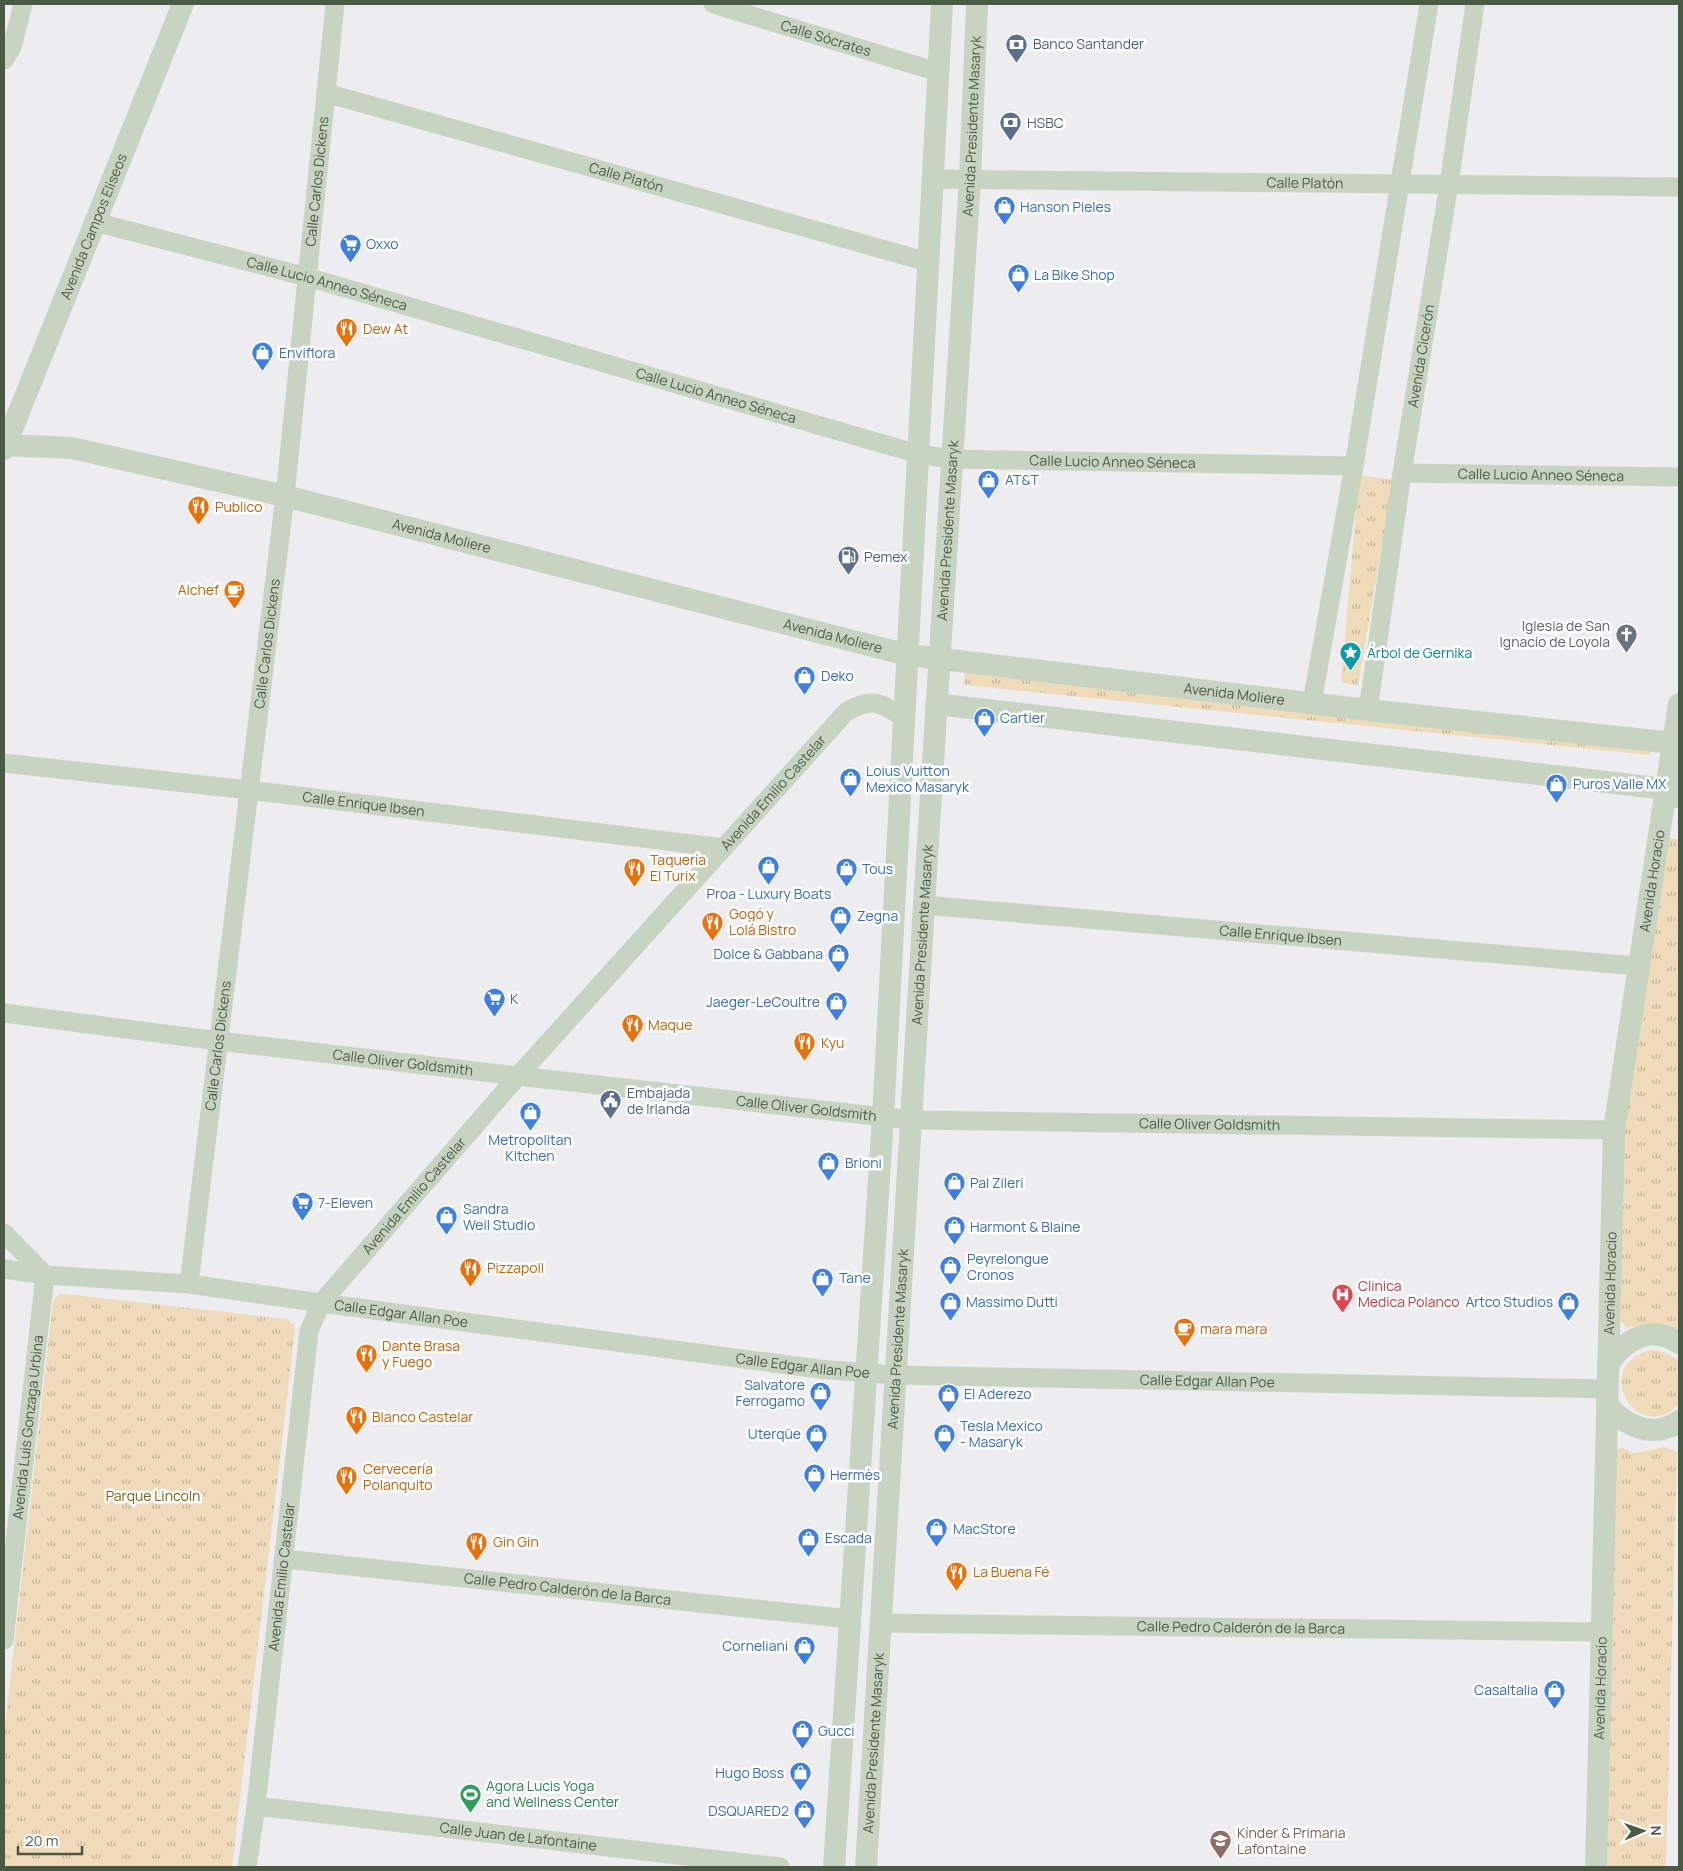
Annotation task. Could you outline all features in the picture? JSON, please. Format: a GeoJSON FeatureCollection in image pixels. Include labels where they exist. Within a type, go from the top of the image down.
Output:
{"type":"FeatureCollection","features":[{"type":"Feature","properties":{"kind":"street"},"geometry":{"type":"LineString","coordinates":[[4,60],[12,47],[23,4]]}},
{"type":"Feature","properties":{"kind":"street","name":"Avenida Campos Elíseos"},"geometry":{"type":"LineString","coordinates":[[4,446],[183,4]]}},
{"type":"Feature","properties":{"kind":"street","name":"Calle Carlos Dickens"},"geometry":{"type":"LineString","coordinates":[[189,1284],[285,496],[335,4]]}},
{"type":"Feature","properties":{"kind":"street","name":"Calle Sócrates"},"geometry":{"type":"LineString","coordinates":[[713,4],[938,72]]}},
{"type":"Feature","properties":{"kind":"street","name":"Avenida Presidente Masaryk"},"geometry":{"type":"LineString","coordinates":[[834,1867],[883,1118],[942,4]]}},
{"type":"Feature","properties":{"kind":"street","name":"Avenida Presidente Masaryk"},"geometry":{"type":"LineString","coordinates":[[866,1867],[910,1120],[970,180],[978,4]]}},
{"type":"Feature","properties":{"kind":"street"},"geometry":{"type":"LineString","coordinates":[[1312,703],[1354,466],[1429,4]]}},
{"type":"Feature","properties":{"kind":"street","name":"Avenida Cicerón"},"geometry":{"type":"LineString","coordinates":[[1368,710],[1402,473],[1449,184],[1475,4]]}},
{"type":"Feature","properties":{"kind":"street","name":"Calle Platón"},"geometry":{"type":"LineString","coordinates":[[326,93],[928,262]]}},
{"type":"Feature","properties":{"kind":"street","name":"Calle Platón"},"geometry":{"type":"LineString","coordinates":[[932,179],[1679,187]]}},
{"type":"Feature","properties":{"kind":"street","name":"Calle Lucio Anneo Séneca"},"geometry":{"type":"LineString","coordinates":[[95,222],[307,277],[918,454],[952,459],[1354,466]]}},
{"type":"Feature","properties":{"kind":"street","name":"Avenida Moliere"},"geometry":{"type":"LineString","coordinates":[[4,446],[72,448],[285,496],[908,655],[1368,710],[1676,742]]}},
{"type":"Feature","properties":{"kind":"street","name":"Calle Lucio Anneo Séneca"},"geometry":{"type":"LineString","coordinates":[[1402,473],[1679,477]]}},
{"type":"Feature","properties":{"kind":"street","name":"Avenida Emilio Castelar"},"geometry":{"type":"LineString","coordinates":[[247,1867],[256,1806],[309,1331],[321,1303],[518,1076],[846,712],[859,704],[875,702],[905,719]]}},
{"type":"Feature","properties":{"kind":"street"},"geometry":{"type":"LineString","coordinates":[[936,704],[1673,794]]}},
{"type":"Feature","properties":{"kind":"street","name":"Avenida Horacio"},"geometry":{"type":"LineString","coordinates":[[1596,1867],[1614,1130],[1638,966],[1673,794],[1679,704]]}},
{"type":"Feature","properties":{"kind":"street","name":"Calle Enrique Ibsen"},"geometry":{"type":"LineString","coordinates":[[4,763],[249,790],[724,848]]}},
{"type":"Feature","properties":{"kind":"street","name":"Calle Enrique Ibsen"},"geometry":{"type":"LineString","coordinates":[[924,905],[1638,966]]}},
{"type":"Feature","properties":{"kind":"street","name":"Calle Oliver Goldsmith"},"geometry":{"type":"LineString","coordinates":[[4,1013],[219,1041],[910,1120],[1614,1130]]}},
{"type":"Feature","properties":{"kind":"street"},"geometry":{"type":"LineString","coordinates":[[4,1232],[45,1275]]}},
{"type":"Feature","properties":{"kind":"street","name":"Calle Edgar Allan Poe"},"geometry":{"type":"LineString","coordinates":[[4,1269],[45,1275],[189,1284],[820,1368],[895,1375],[1607,1396]]}},
{"type":"Feature","properties":{"kind":"street","name":"Avenida Luis Gonzaga Urbina"},"geometry":{"type":"LineString","coordinates":[[4,1640],[10,1523],[45,1275]]}},
{"type":"Feature","properties":{"kind":"street"},"geometry":{"type":"LineString","coordinates":[[1608,1364],[1624,1344],[1637,1337],[1653,1334],[1660,1335],[1679,1343]]}},
{"type":"Feature","properties":{"kind":"street"},"geometry":{"type":"LineString","coordinates":[[1607,1396],[1621,1418],[1637,1428],[1657,1430],[1679,1421]]}},
{"type":"Feature","properties":{"kind":"street","name":"Calle Pedro Calderón de la Barca"},"geometry":{"type":"LineString","coordinates":[[284,1559],[850,1619]]}},
{"type":"Feature","properties":{"kind":"street","name":"Calle Pedro Calderón de la Barca"},"geometry":{"type":"LineString","coordinates":[[881,1624],[1602,1632]]}},
{"type":"Feature","properties":{"kind":"street","name":"Calle Juan de Lafontaine"},"geometry":{"type":"LineString","coordinates":[[256,1806],[780,1867]]}},
{"type":"Feature","properties":{"kind":"green space"},"geometry":{"type":"Polygon","coordinates":[[[1359,475],[1393,480],[1358,686],[1341,682],[1359,475]]]}},
{"type":"Feature","properties":{"kind":"green space"},"geometry":{"type":"Polygon","coordinates":[[[966,666],[1651,737],[1650,755],[964,685],[966,666]]]}},
{"type":"Feature","properties":{"kind":"green space"},"geometry":{"type":"Polygon","coordinates":[[[1665,836],[1679,840],[1679,1328],[1670,1330],[1656,1327],[1626,1327],[1619,1319],[1620,1140],[1665,836]]]}},
{"type":"Feature","properties":{"kind":"green space","name":"Parque Lincoln"},"geometry":{"type":"Polygon","coordinates":[[[60,1294],[286,1319],[294,1325],[295,1330],[232,1867],[4,1867],[4,1735],[53,1302],[60,1294]]]}},
{"type":"Feature","properties":{"kind":"green space"},"geometry":{"type":"Polygon","coordinates":[[[1651,1350],[1666,1353],[1679,1361],[1679,1404],[1664,1415],[1649,1416],[1636,1410],[1626,1399],[1622,1385],[1623,1371],[1632,1359],[1651,1350]]]}},
{"type":"Feature","properties":{"kind":"green space"},"geometry":{"type":"Polygon","coordinates":[[[1665,1447],[1677,1452],[1666,1867],[1600,1867],[1613,1450],[1622,1448],[1634,1453],[1665,1447]]]}},
{"type":"Feature","properties":{"kind":"place","name":"Banco Santander"},"geometry":{"type":"Point","coordinates":[1017,63]}},
{"type":"Feature","properties":{"kind":"place","name":"HSBC"},"geometry":{"type":"Point","coordinates":[1011,142]}},
{"type":"Feature","properties":{"kind":"place","name":"Hanson Pieles"},"geometry":{"type":"Point","coordinates":[1004,226]}},
{"type":"Feature","properties":{"kind":"place","name":"Oxxo"},"geometry":{"type":"Point","coordinates":[350,263]}},
{"type":"Feature","properties":{"kind":"place","name":"La Bike Shop"},"geometry":{"type":"Point","coordinates":[1018,294]}},
{"type":"Feature","properties":{"kind":"place","name":"Dew At"},"geometry":{"type":"Point","coordinates":[347,348]}},
{"type":"Feature","properties":{"kind":"place","name":"Enviflora"},"geometry":{"type":"Point","coordinates":[263,372]}},
{"type":"Feature","properties":{"kind":"place","name":"AT&T"},"geometry":{"type":"Point","coordinates":[989,499]}},
{"type":"Feature","properties":{"kind":"place","name":"Publico"},"geometry":{"type":"Point","coordinates":[199,526]}},
{"type":"Feature","properties":{"kind":"place","name":"Pemex"},"geometry":{"type":"Point","coordinates":[848,576]}},
{"type":"Feature","properties":{"kind":"place","name":"Alchef"},"geometry":{"type":"Point","coordinates":[235,609]}},
{"type":"Feature","properties":{"kind":"place","name":"Iglesia de San Ignacio de Loyola"},"geometry":{"type":"Point","coordinates":[1626,653]}},
{"type":"Feature","properties":{"kind":"place","name":"Árbol de Gernika"},"geometry":{"type":"Point","coordinates":[1351,672]}},
{"type":"Feature","properties":{"kind":"place","name":"Deko"},"geometry":{"type":"Point","coordinates":[805,695]}},
{"type":"Feature","properties":{"kind":"place","name":"Cartier"},"geometry":{"type":"Point","coordinates":[984,737]}},
{"type":"Feature","properties":{"kind":"place","name":"Loius Vuitton Mexico Masaryk"},"geometry":{"type":"Point","coordinates":[850,798]}},
{"type":"Feature","properties":{"kind":"place","name":"Puros Valle MX"},"geometry":{"type":"Point","coordinates":[1557,803]}},
{"type":"Feature","properties":{"kind":"place","name":"Proa - Luxury Boats"},"geometry":{"type":"Point","coordinates":[769,885]}},
{"type":"Feature","properties":{"kind":"place","name":"Taquería El Turix"},"geometry":{"type":"Point","coordinates":[634,887]}},
{"type":"Feature","properties":{"kind":"place","name":"Tous"},"geometry":{"type":"Point","coordinates":[846,888]}},
{"type":"Feature","properties":{"kind":"place","name":"Zegna"},"geometry":{"type":"Point","coordinates":[841,935]}},
{"type":"Feature","properties":{"kind":"place","name":"Gogó y Lolá Bistro"},"geometry":{"type":"Point","coordinates":[713,941]}},
{"type":"Feature","properties":{"kind":"place","name":"Dolce & Gabbana"},"geometry":{"type":"Point","coordinates":[839,973]}},
{"type":"Feature","properties":{"kind":"place","name":"K"},"geometry":{"type":"Point","coordinates":[494,1018]}},
{"type":"Feature","properties":{"kind":"place","name":"Jaeger-LeCoultre"},"geometry":{"type":"Point","coordinates":[836,1021]}},
{"type":"Feature","properties":{"kind":"place","name":"Maque"},"geometry":{"type":"Point","coordinates":[632,1044]}},
{"type":"Feature","properties":{"kind":"place","name":"Kyu"},"geometry":{"type":"Point","coordinates":[805,1062]}},
{"type":"Feature","properties":{"kind":"place","name":"Embajada de Irlanda"},"geometry":{"type":"Point","coordinates":[611,1120]}},
{"type":"Feature","properties":{"kind":"place","name":"Metropolitan Kitchen"},"geometry":{"type":"Point","coordinates":[530,1131]}},
{"type":"Feature","properties":{"kind":"place","name":"Brioni"},"geometry":{"type":"Point","coordinates":[829,1182]}},
{"type":"Feature","properties":{"kind":"place","name":"Pal Zileri"},"geometry":{"type":"Point","coordinates":[954,1202]}},
{"type":"Feature","properties":{"kind":"place","name":"7-Eleven"},"geometry":{"type":"Point","coordinates":[302,1222]}},
{"type":"Feature","properties":{"kind":"place","name":"Sandra Weil Studio"},"geometry":{"type":"Point","coordinates":[447,1236]}},
{"type":"Feature","properties":{"kind":"place","name":"Harmont & Blaine"},"geometry":{"type":"Point","coordinates":[954,1246]}},
{"type":"Feature","properties":{"kind":"place","name":"Peyrelongue Cronos"},"geometry":{"type":"Point","coordinates":[951,1286]}},
{"type":"Feature","properties":{"kind":"place","name":"Pizzapoll"},"geometry":{"type":"Point","coordinates":[471,1287]}},
{"type":"Feature","properties":{"kind":"place","name":"Tane"},"geometry":{"type":"Point","coordinates":[823,1297]}},
{"type":"Feature","properties":{"kind":"place","name":"Clinica Medica Polanco"},"geometry":{"type":"Point","coordinates":[1342,1313]}},
{"type":"Feature","properties":{"kind":"place","name":"Massimo Dutti"},"geometry":{"type":"Point","coordinates":[950,1321]}},
{"type":"Feature","properties":{"kind":"place","name":"Artco Studios"},"geometry":{"type":"Point","coordinates":[1569,1321]}},
{"type":"Feature","properties":{"kind":"place","name":"mara mara"},"geometry":{"type":"Point","coordinates":[1184,1348]}},
{"type":"Feature","properties":{"kind":"place","name":"Dante Brasa y Fuego"},"geometry":{"type":"Point","coordinates":[366,1373]}},
{"type":"Feature","properties":{"kind":"place","name":"Salvatore Ferrogamo"},"geometry":{"type":"Point","coordinates":[821,1412]}},
{"type":"Feature","properties":{"kind":"place","name":"El Aderezo"},"geometry":{"type":"Point","coordinates":[948,1413]}},
{"type":"Feature","properties":{"kind":"place","name":"Blanco Castelar"},"geometry":{"type":"Point","coordinates":[356,1436]}},
{"type":"Feature","properties":{"kind":"place","name":"Uterqüe"},"geometry":{"type":"Point","coordinates":[817,1453]}},
{"type":"Feature","properties":{"kind":"place","name":"Tesla Mexico - Masaryk"},"geometry":{"type":"Point","coordinates":[944,1453]}},
{"type":"Feature","properties":{"kind":"place","name":"Hermès"},"geometry":{"type":"Point","coordinates":[814,1494]}},
{"type":"Feature","properties":{"kind":"place","name":"Cervecería Polanquito"},"geometry":{"type":"Point","coordinates":[347,1496]}},
{"type":"Feature","properties":{"kind":"place","name":"MacStore"},"geometry":{"type":"Point","coordinates":[937,1548]}},
{"type":"Feature","properties":{"kind":"place","name":"Escada"},"geometry":{"type":"Point","coordinates":[809,1557]}},
{"type":"Feature","properties":{"kind":"place","name":"Gin Gin"},"geometry":{"type":"Point","coordinates":[477,1561]}},
{"type":"Feature","properties":{"kind":"place","name":"La Buena Fé"},"geometry":{"type":"Point","coordinates":[957,1591]}},
{"type":"Feature","properties":{"kind":"place","name":"Corneliani"},"geometry":{"type":"Point","coordinates":[804,1665]}},
{"type":"Feature","properties":{"kind":"place","name":"CasaItalia"},"geometry":{"type":"Point","coordinates":[1554,1709]}},
{"type":"Feature","properties":{"kind":"place","name":"Gucci"},"geometry":{"type":"Point","coordinates":[802,1750]}},
{"type":"Feature","properties":{"kind":"place","name":"Hugo Boss"},"geometry":{"type":"Point","coordinates":[800,1792]}},
{"type":"Feature","properties":{"kind":"place","name":"Agora Lucis Yoga and Wellness Center"},"geometry":{"type":"Point","coordinates":[470,1813]}},
{"type":"Feature","properties":{"kind":"place","name":"DSQUARED2"},"geometry":{"type":"Point","coordinates":[805,1830]}},
{"type":"Feature","properties":{"kind":"place","name":"Kínder & Primaria Lafontaine"},"geometry":{"type":"Point","coordinates":[1221,1860]}}]}
